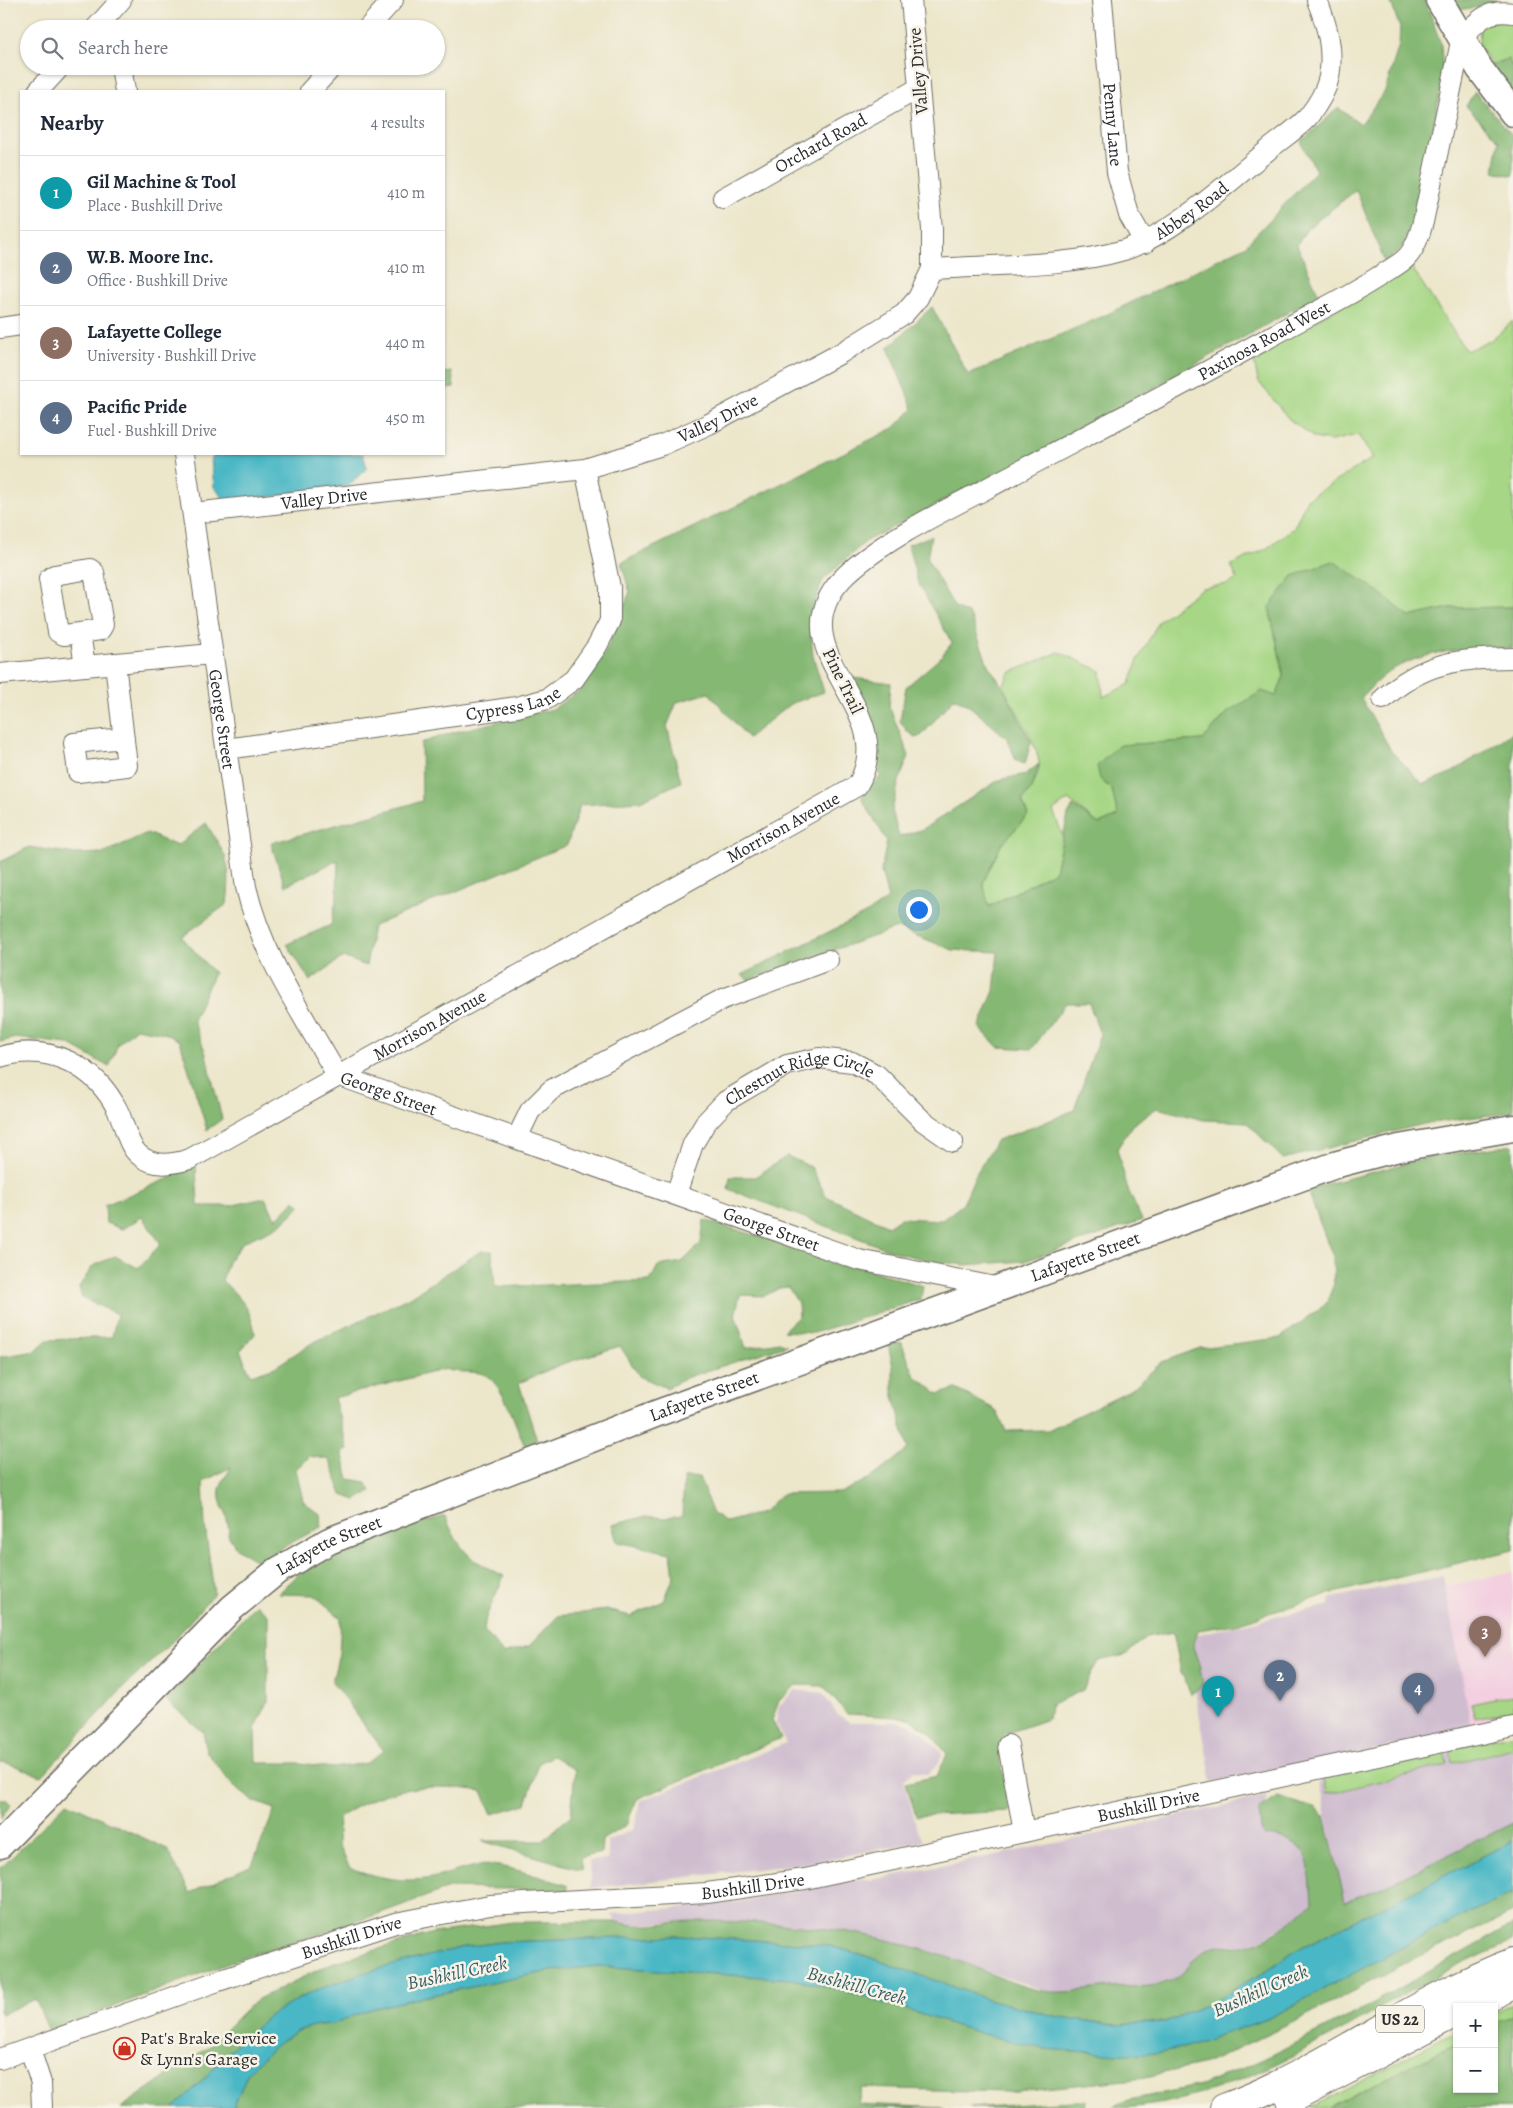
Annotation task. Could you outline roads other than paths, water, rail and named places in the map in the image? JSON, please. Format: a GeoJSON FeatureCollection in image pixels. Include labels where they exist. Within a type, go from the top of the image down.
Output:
{"type":"FeatureCollection","features":[{"type":"Feature","properties":{"kind":"highway","name":"US 22"},"geometry":{"type":"LineString","coordinates":[[1224,2108],[1289,2079],[1466,1984],[1513,1962]]}},
{"type":"Feature","properties":{"kind":"highway"},"geometry":{"type":"LineString","coordinates":[[1475,2003],[1513,1985]]}},
{"type":"Feature","properties":{"kind":"highway","name":"US 22"},"geometry":{"type":"LineString","coordinates":[[1273,2108],[1453,2014]]}},
{"type":"Feature","properties":{"kind":"main road"},"geometry":{"type":"LineString","coordinates":[[1439,0],[1480,69],[1513,113]]}},
{"type":"Feature","properties":{"kind":"main road","name":"Lafayette Street"},"geometry":{"type":"LineString","coordinates":[[0,1845],[219,1620],[264,1580],[304,1554],[352,1531],[658,1413],[1338,1164],[1399,1148],[1513,1128]]}},
{"type":"Feature","properties":{"kind":"street"},"geometry":{"type":"LineString","coordinates":[[375,20],[393,0]]}},
{"type":"Feature","properties":{"kind":"street","name":"Valley Drive"},"geometry":{"type":"LineString","coordinates":[[194,513],[585,469],[662,445],[709,424],[849,348],[904,314],[918,298],[932,269],[932,229],[911,0]]}},
{"type":"Feature","properties":{"kind":"street","name":"Penny Lane"},"geometry":{"type":"LineString","coordinates":[[1102,0],[1117,172],[1129,215],[1144,243]]}},
{"type":"Feature","properties":{"kind":"street","name":"Abbey Road"},"geometry":{"type":"LineString","coordinates":[[932,269],[1089,257],[1123,250],[1144,243],[1232,180],[1307,118],[1320,98],[1329,78],[1331,48],[1325,19],[1317,0]]}},
{"type":"Feature","properties":{"kind":"street"},"geometry":{"type":"LineString","coordinates":[[104,20],[115,10]]}},
{"type":"Feature","properties":{"kind":"street"},"geometry":{"type":"LineString","coordinates":[[1462,37],[1483,16],[1496,12],[1513,13]]}},
{"type":"Feature","properties":{"kind":"street","name":"Paxinosa Road West"},"geometry":{"type":"LineString","coordinates":[[867,558],[938,514],[1202,375],[1370,282],[1407,258],[1423,222],[1462,37]]}},
{"type":"Feature","properties":{"kind":"street"},"geometry":{"type":"LineString","coordinates":[[39,90],[53,75]]}},
{"type":"Feature","properties":{"kind":"street"},"geometry":{"type":"LineString","coordinates":[[122,75],[125,90]]}},
{"type":"Feature","properties":{"kind":"street"},"geometry":{"type":"LineString","coordinates":[[311,90],[325,75]]}},
{"type":"Feature","properties":{"kind":"street","name":"Orchard Road"},"geometry":{"type":"LineString","coordinates":[[723,198],[919,88]]}},
{"type":"Feature","properties":{"kind":"street"},"geometry":{"type":"LineString","coordinates":[[0,328],[20,325]]}},
{"type":"Feature","properties":{"kind":"street","name":"George Street"},"geometry":{"type":"LineString","coordinates":[[184,455],[194,513],[212,654],[246,887],[252,913],[268,953],[337,1075],[859,1260],[1001,1288]]}},
{"type":"Feature","properties":{"kind":"street","name":"Cypress Lane"},"geometry":{"type":"LineString","coordinates":[[227,749],[517,707],[547,699],[574,679],[597,646],[610,621],[610,587],[585,469]]}},
{"type":"Feature","properties":{"kind":"street","name":"Pine Trail"},"geometry":{"type":"LineString","coordinates":[[857,786],[866,772],[867,739],[859,712],[825,650],[823,616],[829,599],[843,578],[867,558]]}},
{"type":"Feature","properties":{"kind":"street"},"geometry":{"type":"LineString","coordinates":[[80,633],[85,666]]}},
{"type":"Feature","properties":{"kind":"street"},"geometry":{"type":"LineString","coordinates":[[0,674],[212,654]]}},
{"type":"Feature","properties":{"kind":"street"},"geometry":{"type":"LineString","coordinates":[[1383,699],[1412,676],[1432,667],[1474,658],[1513,658]]}},
{"type":"Feature","properties":{"kind":"street"},"geometry":{"type":"LineString","coordinates":[[115,663],[124,738]]}},
{"type":"Feature","properties":{"kind":"street","name":"Morrison Avenue"},"geometry":{"type":"LineString","coordinates":[[0,1057],[28,1053],[50,1055],[88,1071],[106,1089],[118,1112],[132,1147],[144,1158],[160,1164],[190,1159],[337,1075],[857,786]]}},
{"type":"Feature","properties":{"kind":"street"},"geometry":{"type":"LineString","coordinates":[[517,1138],[530,1111],[550,1090],[723,999],[828,960]]}},
{"type":"Feature","properties":{"kind":"street","name":"Chestnut Ridge Circle"},"geometry":{"type":"LineString","coordinates":[[676,1194],[694,1144],[706,1122],[726,1101],[787,1065],[819,1058],[852,1062],[877,1075],[923,1121],[954,1142]]}},
{"type":"Feature","properties":{"kind":"street","name":"Bushkill Drive"},"geometry":{"type":"LineString","coordinates":[[0,2059],[347,1937],[420,1918],[510,1904],[613,1900],[750,1888],[843,1871],[1513,1727]]}},
{"type":"Feature","properties":{"kind":"street"},"geometry":{"type":"LineString","coordinates":[[1008,1745],[1024,1832]]}},
{"type":"Feature","properties":{"kind":"street"},"geometry":{"type":"LineString","coordinates":[[30,2049],[41,2083],[42,2108]]}},
{"type":"Feature","properties":{"kind":"water"},"geometry":{"type":"Polygon","coordinates":[[[214,455],[363,455],[367,468],[348,486],[227,503],[214,487],[211,459],[214,455]]]}},
{"type":"Feature","properties":{"kind":"water","name":"Bushkill Creek"},"geometry":{"type":"Polygon","coordinates":[[[1513,1841],[1513,1893],[1452,1921],[1269,2018],[1187,2047],[1153,2053],[1119,2054],[1044,2049],[983,2034],[847,1991],[792,1979],[598,1966],[550,1971],[427,1996],[371,2009],[332,2024],[317,2025],[300,2030],[279,2042],[248,2072],[233,2108],[173,2108],[198,2085],[238,2042],[272,2014],[314,1991],[360,1974],[432,1955],[464,1947],[502,1942],[680,1936],[830,1946],[860,1954],[987,1999],[1054,2016],[1114,2025],[1165,2022],[1211,2003],[1259,1975],[1294,1951],[1513,1841]]]}},
{"type":"Feature","properties":{"kind":"place","name":"Lafayette College"},"geometry":{"type":"Point","coordinates":[1485,1657]}},
{"type":"Feature","properties":{"kind":"place","name":"W.B. Moore Inc."},"geometry":{"type":"Point","coordinates":[1280,1701]}},
{"type":"Feature","properties":{"kind":"place","name":"Pacific Pride"},"geometry":{"type":"Point","coordinates":[1418,1714]}},
{"type":"Feature","properties":{"kind":"place","name":"Gil Machine & Tool"},"geometry":{"type":"Point","coordinates":[1218,1717]}},
{"type":"Feature","properties":{"kind":"place","name":"Pat's Brake Service & Lynn's Garage"},"geometry":{"type":"Point","coordinates":[124,2048]}}]}
